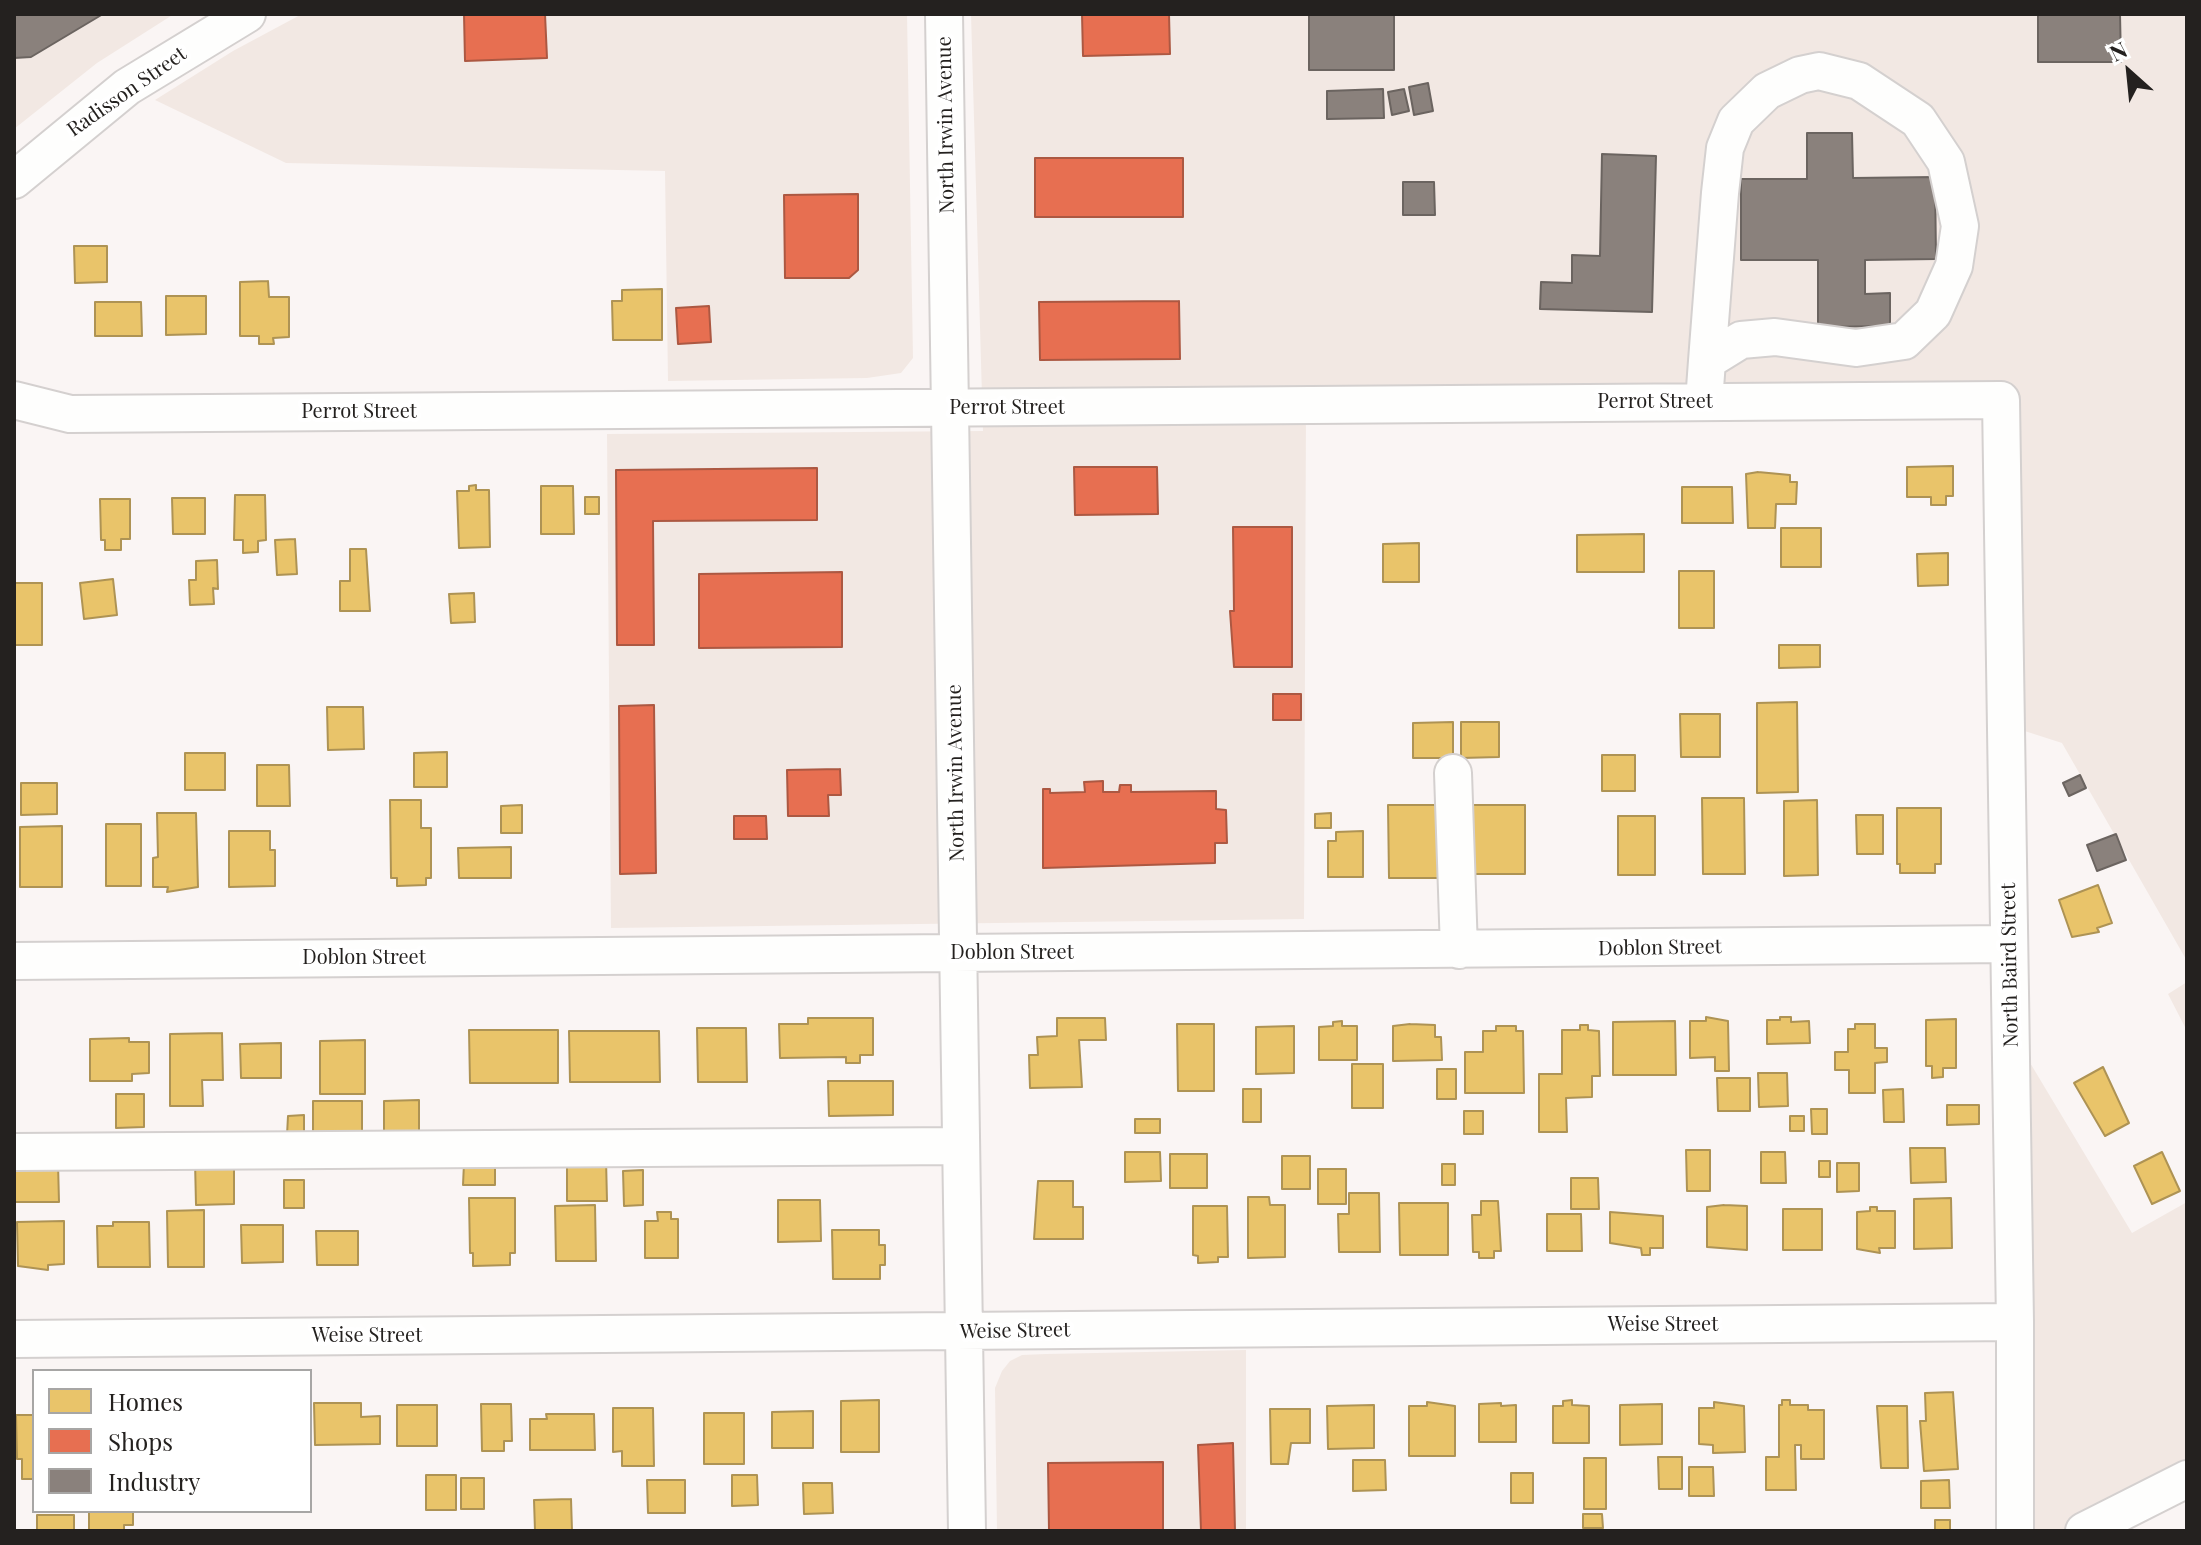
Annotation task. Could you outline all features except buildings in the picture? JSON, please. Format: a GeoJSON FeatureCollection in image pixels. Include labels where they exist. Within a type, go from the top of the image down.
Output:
{"type":"FeatureCollection","features":[{"type":"Feature","properties":{"kind":"street","name":"Radisson Street"},"geometry":{"type":"LineString","coordinates":[[14,180],[127,87],[247,14]]}},
{"type":"Feature","properties":{"kind":"street","name":"North Irwin Avenue"},"geometry":{"type":"LineString","coordinates":[[944,14],[967,1531]]}},
{"type":"Feature","properties":{"kind":"street"},"geometry":{"type":"LineString","coordinates":[[1704,402],[1707,361],[1725,148],[1736,121],[1752,102],[1800,75],[1819,71],[1859,81],[1918,120],[1946,162],[1960,226],[1954,266],[1933,313],[1904,341],[1856,348],[1775,337],[1741,340],[1707,361]]}},
{"type":"Feature","properties":{"kind":"street"},"geometry":{"type":"LineString","coordinates":[[1904,341],[1919,400]]}},
{"type":"Feature","properties":{"kind":"street"},"geometry":{"type":"LineString","coordinates":[[1823,401],[1836,346]]}},
{"type":"Feature","properties":{"kind":"street","name":"Perrot Street"},"geometry":{"type":"LineString","coordinates":[[14,400],[70,414],[2001,400]]}},
{"type":"Feature","properties":{"kind":"street","name":"North Baird Street"},"geometry":{"type":"LineString","coordinates":[[2001,400],[2015,1322],[2015,1531]]}},
{"type":"Feature","properties":{"kind":"street"},"geometry":{"type":"LineString","coordinates":[[1453,773],[1459,950]]}},
{"type":"Feature","properties":{"kind":"street","name":"Doblon Street"},"geometry":{"type":"LineString","coordinates":[[14,961],[2009,944]]}},
{"type":"Feature","properties":{"kind":"street"},"geometry":{"type":"LineString","coordinates":[[14,1152],[961,1146]]}},
{"type":"Feature","properties":{"kind":"street","name":"Weise Street"},"geometry":{"type":"LineString","coordinates":[[14,1339],[2015,1322]]}},
{"type":"Feature","properties":{"kind":"street"},"geometry":{"type":"LineString","coordinates":[[2084,1531],[2187,1479]]}},
{"type":"Feature","properties":{"kind":"shaded area"},"geometry":{"type":"Polygon","coordinates":[[[14,14],[174,14],[97,63],[14,129],[14,14]]]}},
{"type":"Feature","properties":{"kind":"shaded area"},"geometry":{"type":"Polygon","coordinates":[[[302,14],[907,14],[913,358],[901,373],[867,378],[668,381],[665,171],[286,163],[155,100],[233,51],[302,14]]]}},
{"type":"Feature","properties":{"kind":"shaded area"},"geometry":{"type":"Polygon","coordinates":[[[971,14],[2187,14],[2187,961],[2062,743],[2006,725],[2001,400],[1306,406],[1304,919],[611,928],[607,434],[983,431],[971,14]]]}},
{"type":"Feature","properties":{"kind":"shaded area"},"geometry":{"type":"Polygon","coordinates":[[[2187,982],[2187,1031],[2168,994],[2187,982]]]}},
{"type":"Feature","properties":{"kind":"shaded area"},"geometry":{"type":"Polygon","coordinates":[[[2011,1031],[2132,1233],[2187,1202],[2187,1479],[2084,1531],[2015,1531],[2011,1031]]]}},
{"type":"Feature","properties":{"kind":"shaded area"},"geometry":{"type":"Polygon","coordinates":[[[1246,1350],[1246,1531],[997,1531],[995,1388],[1010,1361],[1022,1355],[1246,1350]]]}}]}
